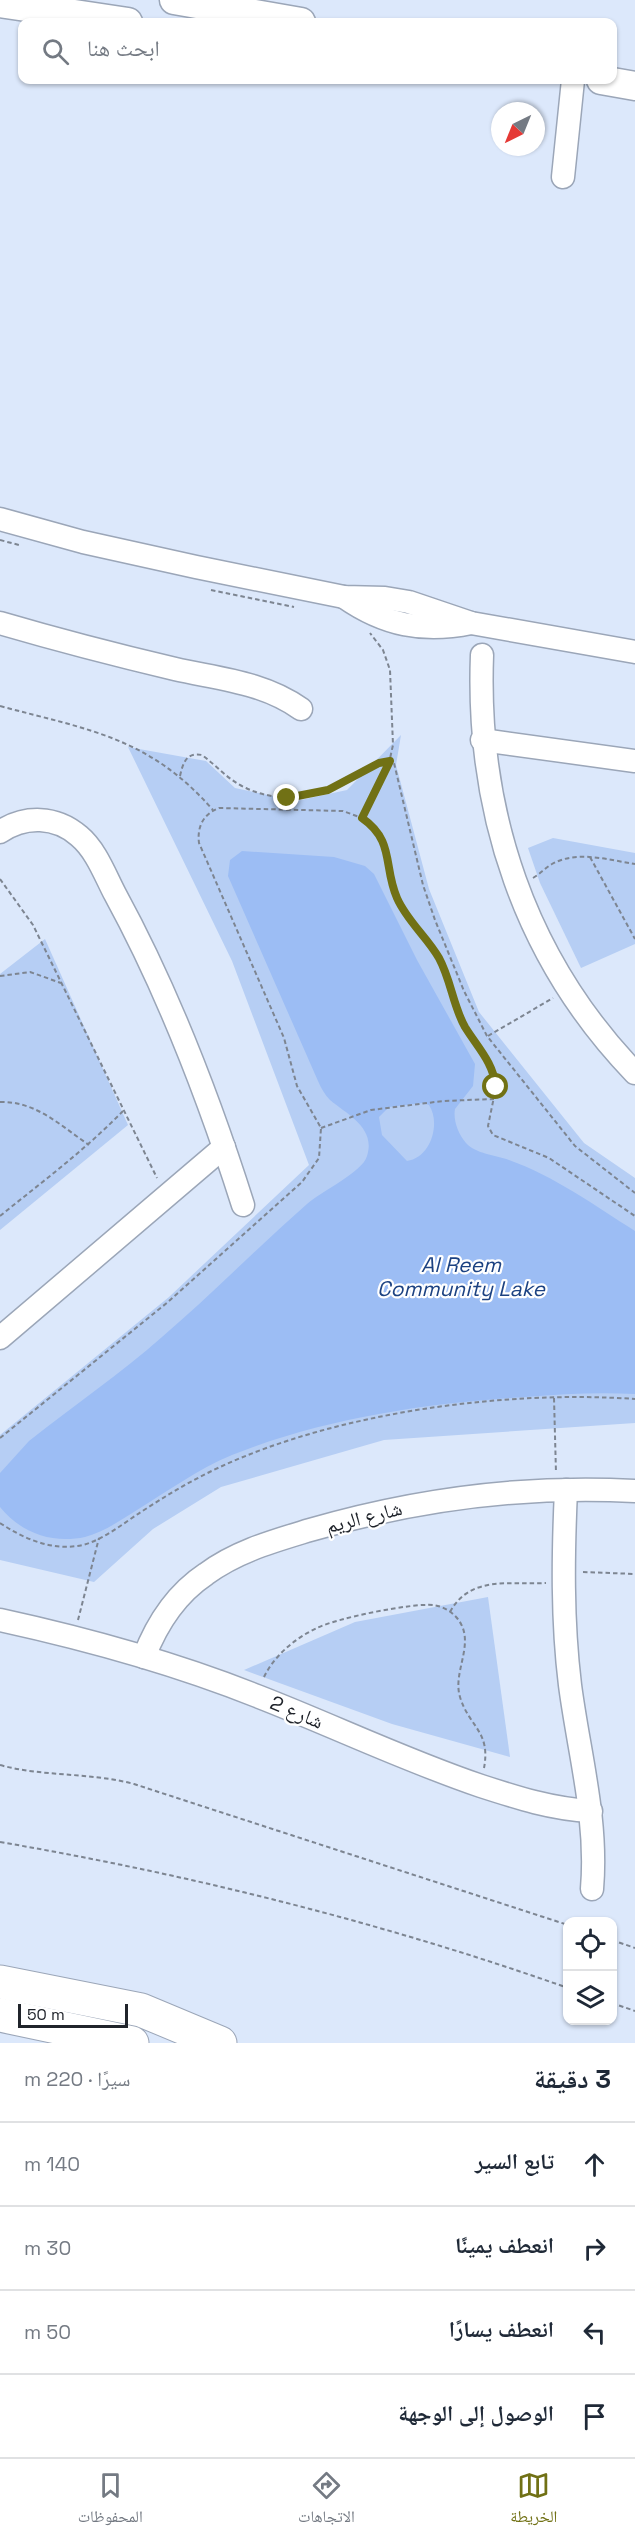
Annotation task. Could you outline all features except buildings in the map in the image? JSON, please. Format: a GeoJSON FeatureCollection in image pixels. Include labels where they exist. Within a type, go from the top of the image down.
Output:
{"type":"FeatureCollection","features":[{"type":"Feature","properties":{"kind":"highway"},"geometry":{"type":"LineString","coordinates":[[0,1982],[125,2005],[173,2021],[220,2043]]}},
{"type":"Feature","properties":{"kind":"highway"},"geometry":{"type":"LineString","coordinates":[[0,2015],[132,2043]]}},
{"type":"Feature","properties":{"kind":"main road"},"geometry":{"type":"LineString","coordinates":[[174,0],[278,18]]}},
{"type":"Feature","properties":{"kind":"main road"},"geometry":{"type":"LineString","coordinates":[[0,3],[101,18]]}},
{"type":"Feature","properties":{"kind":"main road"},"geometry":{"type":"LineString","coordinates":[[617,83],[635,86]]}},
{"type":"Feature","properties":{"kind":"street"},"geometry":{"type":"LineString","coordinates":[[562,177],[573,84]]}},
{"type":"Feature","properties":{"kind":"street"},"geometry":{"type":"LineString","coordinates":[[0,519],[128,553],[344,597],[362,610],[404,626],[445,628],[471,622],[635,652]]}},
{"type":"Feature","properties":{"kind":"street"},"geometry":{"type":"LineString","coordinates":[[0,623],[133,659],[251,684],[277,694],[302,709]]}},
{"type":"Feature","properties":{"kind":"street"},"geometry":{"type":"LineString","coordinates":[[482,655],[482,740],[494,813],[516,885],[530,918],[568,988],[602,1036],[635,1073]]}},
{"type":"Feature","properties":{"kind":"street"},"geometry":{"type":"LineString","coordinates":[[482,740],[635,761]]}},
{"type":"Feature","properties":{"kind":"street"},"geometry":{"type":"LineString","coordinates":[[0,832],[24,821],[55,822],[82,838],[91,850],[132,925],[172,1010],[224,1147],[243,1205]]}},
{"type":"Feature","properties":{"kind":"street"},"geometry":{"type":"LineString","coordinates":[[0,1338],[224,1147]]}},
{"type":"Feature","properties":{"kind":"street"},"geometry":{"type":"LineString","coordinates":[[562,1490],[563,1583],[570,1685],[591,1811],[594,1850],[592,1888]]}},
{"type":"Feature","properties":{"kind":"street","name":"شارع الريم"},"geometry":{"type":"LineString","coordinates":[[144,1657],[159,1623],[187,1589],[204,1574],[242,1552],[344,1520],[429,1502],[482,1494],[562,1490],[635,1491]]}},
{"type":"Feature","properties":{"kind":"street","name":"شارع 2"},"geometry":{"type":"LineString","coordinates":[[0,1620],[144,1657],[256,1695],[437,1771],[481,1786],[541,1804],[591,1811]]}},
{"type":"Feature","properties":{"kind":"path"},"geometry":{"type":"LineString","coordinates":[[362,818],[390,761],[393,745],[390,670],[378,641],[366,629]]}},
{"type":"Feature","properties":{"kind":"path"},"geometry":{"type":"LineString","coordinates":[[0,706],[122,740],[152,755],[180,776],[213,810]]}},
{"type":"Feature","properties":{"kind":"path"},"geometry":{"type":"LineString","coordinates":[[180,776],[185,759],[190,755],[202,755],[229,778],[247,789],[287,798],[328,790],[379,763],[390,761],[394,763],[423,885],[464,991],[487,1036],[575,1146],[635,1193]]}},
{"type":"Feature","properties":{"kind":"path"},"geometry":{"type":"LineString","coordinates":[[0,1438],[168,1302],[302,1182],[319,1158],[321,1128],[297,1086],[284,1038],[199,843],[200,824],[213,810],[230,807],[333,811],[362,818],[377,830],[386,846],[389,870],[398,900],[438,956],[464,1025],[491,1065],[496,1087],[488,1126],[493,1135],[549,1158],[635,1216]]}},
{"type":"Feature","properties":{"kind":"path"},"geometry":{"type":"LineString","coordinates":[[516,885],[536,877],[552,864],[573,857],[590,857],[635,864]]}},
{"type":"Feature","properties":{"kind":"path"},"geometry":{"type":"LineString","coordinates":[[590,857],[635,939]]}},
{"type":"Feature","properties":{"kind":"path"},"geometry":{"type":"LineString","coordinates":[[0,879],[23,908],[166,1197]]}},
{"type":"Feature","properties":{"kind":"path"},"geometry":{"type":"LineString","coordinates":[[0,976],[30,972],[62,983]]}},
{"type":"Feature","properties":{"kind":"path"},"geometry":{"type":"LineString","coordinates":[[487,1036],[568,988]]}},
{"type":"Feature","properties":{"kind":"path"},"geometry":{"type":"LineString","coordinates":[[321,1128],[370,1110],[420,1103],[494,1099]]}},
{"type":"Feature","properties":{"kind":"path"},"geometry":{"type":"LineString","coordinates":[[0,1102],[19,1103],[36,1108],[89,1146]]}},
{"type":"Feature","properties":{"kind":"path"},"geometry":{"type":"LineString","coordinates":[[0,1216],[60,1166],[89,1146],[123,1111]]}},
{"type":"Feature","properties":{"kind":"path"},"geometry":{"type":"LineString","coordinates":[[0,1524],[36,1542],[57,1546],[78,1546],[99,1538],[193,1479],[268,1448],[348,1424],[502,1400],[554,1398],[635,1400]]}},
{"type":"Feature","properties":{"kind":"path"},"geometry":{"type":"LineString","coordinates":[[554,1398],[562,1490]]}},
{"type":"Feature","properties":{"kind":"path"},"geometry":{"type":"LineString","coordinates":[[73,1638],[99,1538]]}},
{"type":"Feature","properties":{"kind":"path"},"geometry":{"type":"LineString","coordinates":[[450,1612],[461,1595],[479,1586],[571,1583],[571,1572],[635,1574]]}},
{"type":"Feature","properties":{"kind":"path"},"geometry":{"type":"LineString","coordinates":[[256,1695],[268,1669],[278,1657],[317,1628],[347,1617],[424,1605],[442,1608],[450,1612],[461,1623],[465,1639],[458,1673],[460,1699],[479,1727],[486,1750],[481,1786]]}},
{"type":"Feature","properties":{"kind":"path"},"geometry":{"type":"LineString","coordinates":[[0,1766],[27,1772],[109,1777],[563,1923]]}},
{"type":"Feature","properties":{"kind":"path"},"geometry":{"type":"LineString","coordinates":[[0,1842],[108,1863],[274,1901],[407,1937],[563,1987]]}},
{"type":"Feature","properties":{"kind":"path"},"geometry":{"type":"LineString","coordinates":[[617,1942],[635,1948]]}},
{"type":"Feature","properties":{"kind":"path"},"geometry":{"type":"LineString","coordinates":[[617,2005],[635,2011]]}},
{"type":"Feature","properties":{"kind":"shaded area","name":"Al Reem Community Lake"},"geometry":{"type":"Polygon","coordinates":[[[401,735],[396,765],[429,889],[479,1012],[584,1143],[635,1178],[635,1423],[384,1440],[221,1487],[153,1529],[94,1582],[0,1560],[0,1435],[169,1297],[309,1165],[232,961],[128,747],[206,761],[235,788],[296,801],[347,790],[401,735]]]}},
{"type":"Feature","properties":{"kind":"shaded area"},"geometry":{"type":"Polygon","coordinates":[[[553,838],[635,853],[635,944],[581,968],[540,883],[528,848],[553,838]]]}},
{"type":"Feature","properties":{"kind":"shaded area"},"geometry":{"type":"Polygon","coordinates":[[[45,939],[128,1125],[0,1230],[0,974],[45,939]]]}},
{"type":"Feature","properties":{"kind":"shaded area"},"geometry":{"type":"Polygon","coordinates":[[[488,1597],[510,1757],[392,1724],[244,1670],[355,1622],[488,1597]]]}},
{"type":"Feature","properties":{"kind":"water","name":"Al Reem Community Lake"},"geometry":{"type":"Polygon","coordinates":[[[242,851],[334,857],[365,866],[374,874],[417,960],[475,1064],[473,1086],[455,1109],[455,1122],[463,1139],[475,1150],[509,1160],[542,1174],[635,1231],[635,1394],[580,1394],[451,1403],[340,1422],[267,1442],[232,1455],[207,1467],[92,1535],[61,1539],[38,1534],[18,1524],[0,1507],[0,1473],[29,1441],[146,1351],[307,1204],[358,1169],[367,1156],[369,1146],[364,1130],[359,1123],[330,1100],[319,1084],[228,876],[230,860],[242,851]],[[423,1103],[389,1107],[379,1117],[382,1135],[407,1161],[422,1154],[432,1139],[434,1121],[429,1105],[423,1103]]]}},
{"type":"Feature","properties":{"kind":"route"},"geometry":{"type":"LineString","coordinates":[[287,798],[308,796],[328,790],[379,763],[390,761],[387,772],[362,818],[382,837],[386,846],[392,885],[398,900],[438,956],[451,984],[464,1025],[491,1065],[496,1087]]}}]}
